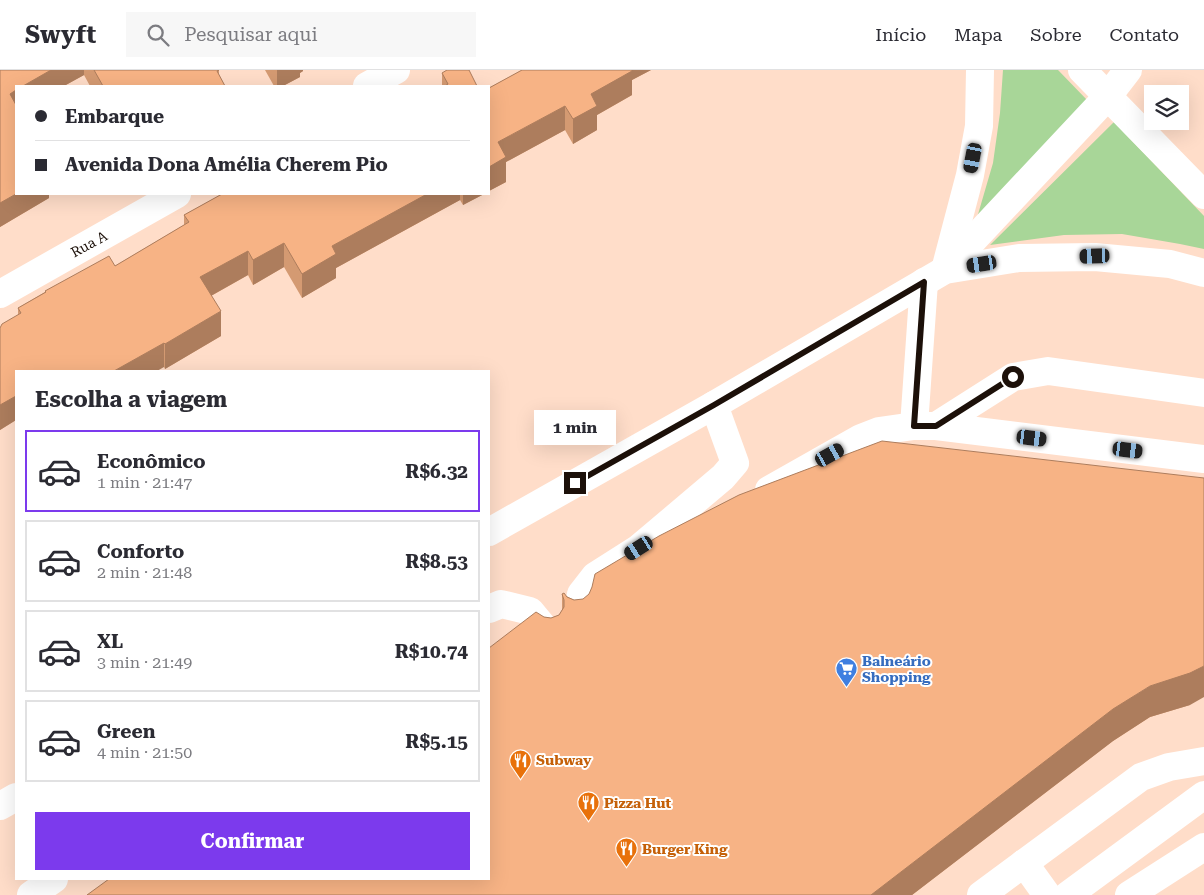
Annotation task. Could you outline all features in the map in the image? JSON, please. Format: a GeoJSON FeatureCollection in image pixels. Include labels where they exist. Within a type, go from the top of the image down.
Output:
{"type":"FeatureCollection","features":[{"type":"Feature","properties":{"kind":"main road"},"geometry":{"type":"LineString","coordinates":[[369,85],[396,70]]}},
{"type":"Feature","properties":{"kind":"main road"},"geometry":{"type":"LineString","coordinates":[[925,426],[934,276],[970,175],[979,126],[980,70]]}},
{"type":"Feature","properties":{"kind":"main road"},"geometry":{"type":"LineString","coordinates":[[1082,70],[1204,195]]}},
{"type":"Feature","properties":{"kind":"main road"},"geometry":{"type":"LineString","coordinates":[[490,531],[714,405],[934,276],[1108,96],[1128,70]]}},
{"type":"Feature","properties":{"kind":"main road","name":"Rua A"},"geometry":{"type":"LineString","coordinates":[[0,294],[176,195]]}},
{"type":"Feature","properties":{"kind":"main road"},"geometry":{"type":"LineString","coordinates":[[934,276],[1019,258],[1095,256],[1170,264],[1204,273]]}},
{"type":"Feature","properties":{"kind":"main road"},"geometry":{"type":"LineString","coordinates":[[925,426],[1013,377],[1048,371],[1204,393]]}},
{"type":"Feature","properties":{"kind":"main road"},"geometry":{"type":"LineString","coordinates":[[577,616],[581,594],[595,576],[639,548],[723,477],[735,462],[714,405]]}},
{"type":"Feature","properties":{"kind":"main road"},"geometry":{"type":"LineString","coordinates":[[769,490],[861,438],[879,431],[925,426],[1204,459]]}},
{"type":"Feature","properties":{"kind":"main road"},"geometry":{"type":"LineString","coordinates":[[490,609],[501,604],[530,611],[549,634]]}},
{"type":"Feature","properties":{"kind":"main road"},"geometry":{"type":"LineString","coordinates":[[981,895],[1141,777],[1169,767],[1204,761]]}},
{"type":"Feature","properties":{"kind":"main road"},"geometry":{"type":"LineString","coordinates":[[1068,895],[1204,795]]}},
{"type":"Feature","properties":{"kind":"main road"},"geometry":{"type":"LineString","coordinates":[[0,806],[15,798]]}},
{"type":"Feature","properties":{"kind":"main road"},"geometry":{"type":"LineString","coordinates":[[1129,895],[1204,847]]}},
{"type":"Feature","properties":{"kind":"main road"},"geometry":{"type":"LineString","coordinates":[[1024,863],[1047,895]]}},
{"type":"Feature","properties":{"kind":"main road"},"geometry":{"type":"LineString","coordinates":[[31,895],[53,880]]}},
{"type":"Feature","properties":{"kind":"green space"},"geometry":{"type":"Polygon","coordinates":[[[1003,70],[1058,70],[1089,102],[974,228],[993,163],[1000,113],[1003,70]]]}},
{"type":"Feature","properties":{"kind":"green space"},"geometry":{"type":"Polygon","coordinates":[[[1114,122],[1204,216],[1204,249],[1122,234],[1064,235],[990,245],[1114,122]]]}},
{"type":"Feature","properties":{"kind":"building"},"geometry":{"type":"Polygon","coordinates":[[[0,70],[51,70],[25,85],[15,85],[15,91],[10,94],[15,103],[15,195],[0,203],[0,70]]]}},
{"type":"Feature","properties":{"kind":"building"},"geometry":{"type":"Polygon","coordinates":[[[94,70],[219,70],[217,71],[224,85],[102,85],[94,70]]]}},
{"type":"Feature","properties":{"kind":"building"},"geometry":{"type":"Polygon","coordinates":[[[447,70],[469,70],[476,85],[446,85],[448,84],[442,73],[447,70]]]}},
{"type":"Feature","properties":{"kind":"building"},"geometry":{"type":"Polygon","coordinates":[[[522,70],[632,70],[591,94],[597,106],[573,119],[565,106],[498,142],[506,157],[490,166],[490,87],[522,70]]]}},
{"type":"Feature","properties":{"kind":"building"},"geometry":{"type":"Polygon","coordinates":[[[220,195],[425,195],[332,246],[336,254],[302,274],[284,243],[253,260],[248,251],[200,277],[221,311],[116,370],[15,370],[15,397],[0,405],[0,328],[2,324],[21,313],[18,308],[109,256],[115,266],[189,222],[184,215],[220,195]]]}},
{"type":"Feature","properties":{"kind":"building","name":"Balneário Shopping"},"geometry":{"type":"Polygon","coordinates":[[[882,441],[1204,478],[1204,666],[1190,673],[1150,686],[1113,709],[871,895],[87,895],[108,880],[490,880],[490,647],[536,612],[544,617],[551,618],[559,615],[564,607],[562,594],[564,593],[567,597],[574,600],[583,599],[589,594],[595,574],[659,536],[739,495],[882,441]]]}},
{"type":"Feature","properties":{"kind":"place","name":"Balneário Shopping"},"geometry":{"type":"Point","coordinates":[846,688]}},
{"type":"Feature","properties":{"kind":"place","name":"Subway"},"geometry":{"type":"Point","coordinates":[520,779]}},
{"type":"Feature","properties":{"kind":"place","name":"Pizza Hut"},"geometry":{"type":"Point","coordinates":[588,822]}},
{"type":"Feature","properties":{"kind":"place","name":"Burger King"},"geometry":{"type":"Point","coordinates":[626,868]}},
{"type":"Feature","properties":{"kind":"route"},"geometry":{"type":"LineString","coordinates":[[575,483],[714,405],[924,282],[914,426],[936,426],[1013,377]]}}]}
